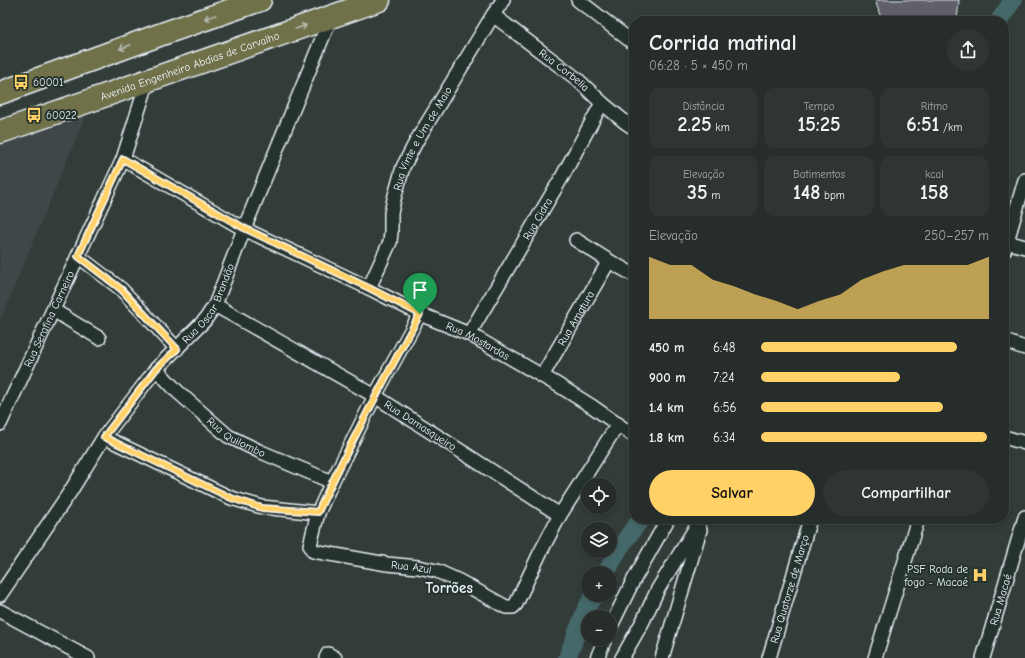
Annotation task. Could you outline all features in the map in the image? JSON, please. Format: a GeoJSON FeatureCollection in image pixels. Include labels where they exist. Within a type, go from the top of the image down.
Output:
{"type":"FeatureCollection","features":[{"type":"Feature","properties":{"kind":"highway"},"geometry":{"type":"LineString","coordinates":[[0,93],[260,0]]}},
{"type":"Feature","properties":{"kind":"highway","name":"Avenida Engenheiro Abdias de Carvalho"},"geometry":{"type":"LineString","coordinates":[[0,132],[379,0]]}},
{"type":"Feature","properties":{"kind":"street","name":"Rua Vinte e Um de Maio"},"geometry":{"type":"LineString","coordinates":[[369,288],[390,242],[391,213],[403,167],[417,140],[503,0]]}},
{"type":"Feature","properties":{"kind":"street"},"geometry":{"type":"LineString","coordinates":[[578,0],[629,40]]}},
{"type":"Feature","properties":{"kind":"street","name":"Rua Corbelia"},"geometry":{"type":"LineString","coordinates":[[493,15],[578,79],[629,125]]}},
{"type":"Feature","properties":{"kind":"street","name":"Rua Oscar Brandão"},"geometry":{"type":"LineString","coordinates":[[0,596],[70,492],[104,437],[156,369],[205,320],[214,306],[244,228],[331,17]]}},
{"type":"Feature","properties":{"kind":"street","name":"Rua Serafina Carneiro"},"geometry":{"type":"LineString","coordinates":[[0,424],[123,159],[148,80]]}},
{"type":"Feature","properties":{"kind":"street","name":"Rua Cidra"},"geometry":{"type":"LineString","coordinates":[[469,334],[562,177],[602,102]]}},
{"type":"Feature","properties":{"kind":"street","name":"Rua Mostardas"},"geometry":{"type":"LineString","coordinates":[[123,159],[244,228],[420,314],[469,334],[558,385],[629,432]]}},
{"type":"Feature","properties":{"kind":"street"},"geometry":{"type":"LineString","coordinates":[[1009,236],[1025,180]]}},
{"type":"Feature","properties":{"kind":"street"},"geometry":{"type":"LineString","coordinates":[[576,240],[629,272]]}},
{"type":"Feature","properties":{"kind":"street"},"geometry":{"type":"LineString","coordinates":[[1009,246],[1025,247]]}},
{"type":"Feature","properties":{"kind":"street"},"geometry":{"type":"LineString","coordinates":[[78,256],[121,289],[177,349]]}},
{"type":"Feature","properties":{"kind":"street","name":"Rua Amatura"},"geometry":{"type":"LineString","coordinates":[[542,376],[609,261]]}},
{"type":"Feature","properties":{"kind":"street","name":"Rua Damasqueiro"},"geometry":{"type":"LineString","coordinates":[[214,306],[375,396],[560,515]]}},
{"type":"Feature","properties":{"kind":"street"},"geometry":{"type":"LineString","coordinates":[[53,310],[99,338]]}},
{"type":"Feature","properties":{"kind":"street"},"geometry":{"type":"LineString","coordinates":[[104,437],[231,498],[262,508],[318,512],[375,396],[420,314]]}},
{"type":"Feature","properties":{"kind":"street"},"geometry":{"type":"LineString","coordinates":[[1009,343],[1025,348]]}},
{"type":"Feature","properties":{"kind":"street","name":"Rua Quilombo"},"geometry":{"type":"LineString","coordinates":[[156,369],[178,392],[228,436],[332,482]]}},
{"type":"Feature","properties":{"kind":"street"},"geometry":{"type":"LineString","coordinates":[[560,515],[618,424]]}},
{"type":"Feature","properties":{"kind":"street"},"geometry":{"type":"LineString","coordinates":[[1009,438],[1025,443]]}},
{"type":"Feature","properties":{"kind":"street","name":"Rua Azul"},"geometry":{"type":"LineString","coordinates":[[318,512],[310,545],[313,551],[437,571],[511,605],[560,515]]}},
{"type":"Feature","properties":{"kind":"street","name":"Rua Macaé"},"geometry":{"type":"LineString","coordinates":[[983,658],[1025,517]]}},
{"type":"Feature","properties":{"kind":"street"},"geometry":{"type":"LineString","coordinates":[[617,614],[633,581],[665,524]]}},
{"type":"Feature","properties":{"kind":"street"},"geometry":{"type":"LineString","coordinates":[[622,658],[658,589],[699,524]]}},
{"type":"Feature","properties":{"kind":"street"},"geometry":{"type":"LineString","coordinates":[[662,658],[701,524]]}},
{"type":"Feature","properties":{"kind":"street","name":"Rua Quatorze de Março"},"geometry":{"type":"LineString","coordinates":[[769,658],[809,524]]}},
{"type":"Feature","properties":{"kind":"street"},"geometry":{"type":"LineString","coordinates":[[875,658],[916,524]]}},
{"type":"Feature","properties":{"kind":"street"},"geometry":{"type":"LineString","coordinates":[[0,611],[88,658]]}},
{"type":"Feature","properties":{"kind":"street"},"geometry":{"type":"LineString","coordinates":[[597,658],[602,646]]}},
{"type":"Feature","properties":{"kind":"shaded area"},"geometry":{"type":"Polygon","coordinates":[[[90,105],[0,321],[0,139],[90,105]]]}},
{"type":"Feature","properties":{"kind":"building"},"geometry":{"type":"Polygon","coordinates":[[[875,0],[959,0],[957,16],[880,16],[875,0]]]}},
{"type":"Feature","properties":{"kind":"waterway"},"geometry":{"type":"LineString","coordinates":[[1002,16],[1013,0]]}},
{"type":"Feature","properties":{"kind":"waterway"},"geometry":{"type":"LineString","coordinates":[[610,566],[620,547],[637,524]]}},
{"type":"Feature","properties":{"kind":"waterway"},"geometry":{"type":"LineString","coordinates":[[567,658],[590,602]]}},
{"type":"Feature","properties":{"kind":"place","name":"60001"},"geometry":{"type":"Point","coordinates":[21,82]}},
{"type":"Feature","properties":{"kind":"place","name":"60022"},"geometry":{"type":"Point","coordinates":[34,115]}},
{"type":"Feature","properties":{"kind":"place","name":"PSF Roda de fogo - Macaé"},"geometry":{"type":"Point","coordinates":[980,575]}},
{"type":"Feature","properties":{"kind":"district","name":"Torrões"},"geometry":{"type":"Point","coordinates":[449,588]}},
{"type":"Feature","properties":{"kind":"route"},"geometry":{"type":"LineString","coordinates":[[123,159],[244,228],[420,314],[375,396],[318,512],[262,508],[231,498],[104,437],[156,369],[177,349],[121,289],[78,256],[123,159]]}}]}
